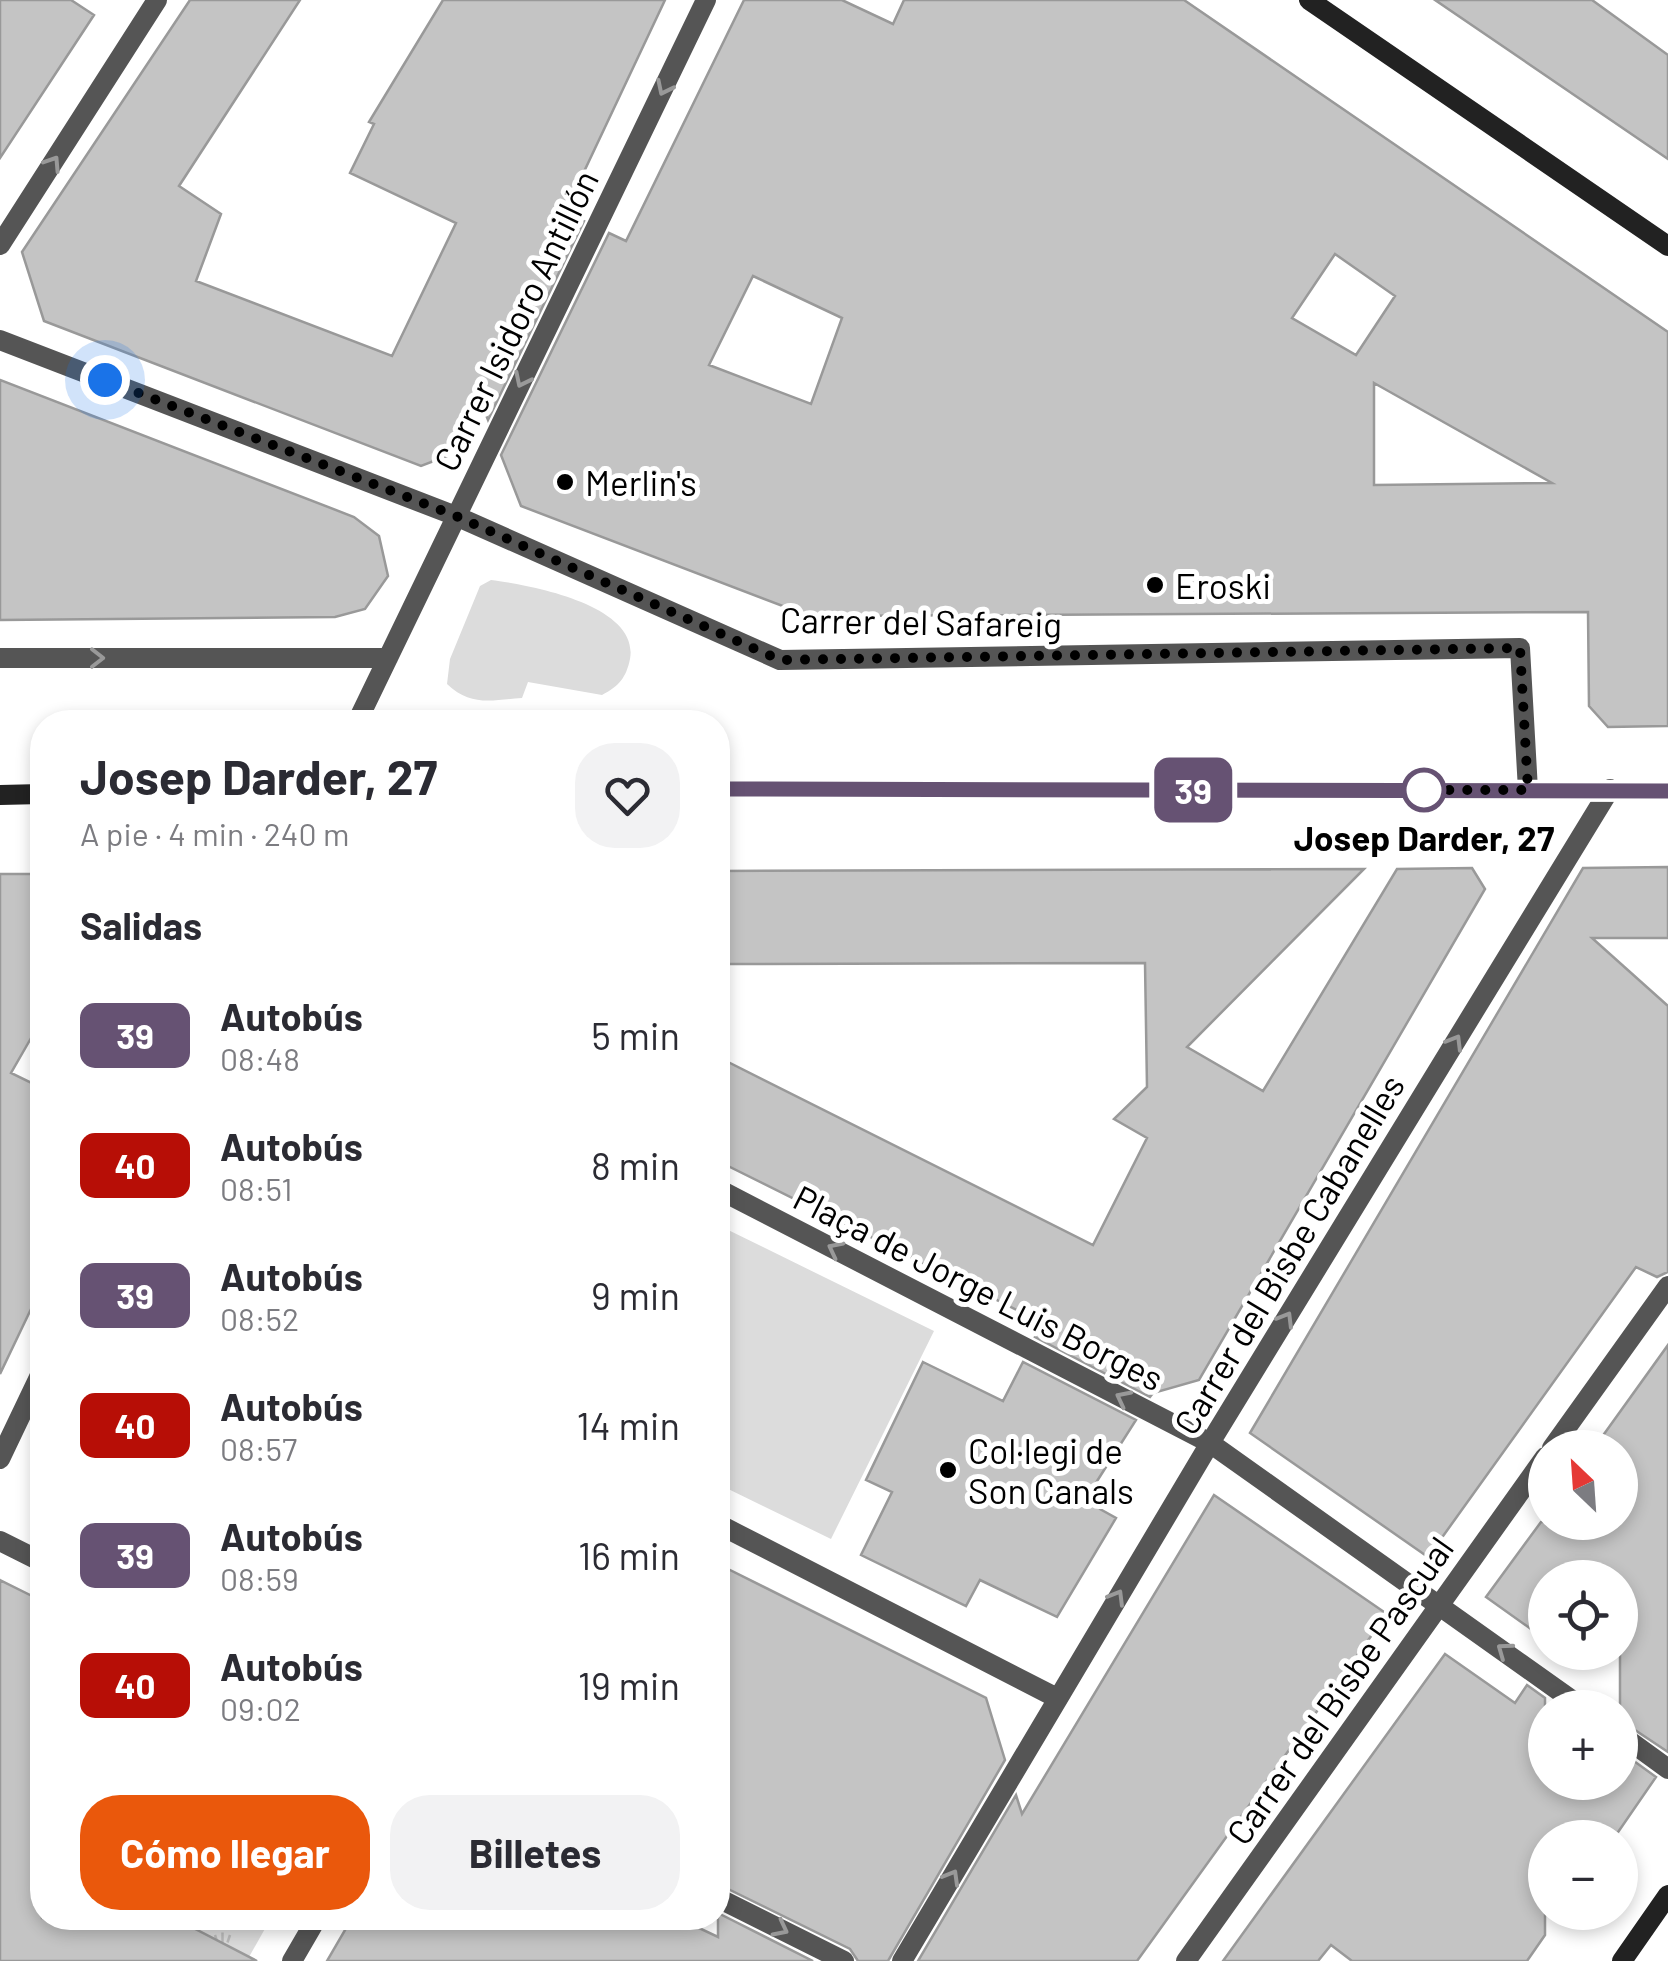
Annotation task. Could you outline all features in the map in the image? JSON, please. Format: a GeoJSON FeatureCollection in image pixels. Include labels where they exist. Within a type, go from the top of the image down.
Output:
{"type":"FeatureCollection","features":[{"type":"Feature","properties":{"kind":"street"},"geometry":{"type":"LineString","coordinates":[[0,246],[158,0]]}},
{"type":"Feature","properties":{"kind":"street","name":"Carrer Isidoro Antillón"},"geometry":{"type":"LineString","coordinates":[[363,710],[706,0]]}},
{"type":"Feature","properties":{"kind":"street"},"geometry":{"type":"LineString","coordinates":[[1308,0],[1668,246]]}},
{"type":"Feature","properties":{"kind":"street","name":"Carrer del Safareig"},"geometry":{"type":"LineString","coordinates":[[0,340],[456,516],[780,660],[1520,648],[1528,790]]}},
{"type":"Feature","properties":{"kind":"street"},"geometry":{"type":"LineString","coordinates":[[0,658],[388,658]]}},
{"type":"Feature","properties":{"kind":"street"},"geometry":{"type":"LineString","coordinates":[[730,789],[1668,791]]}},
{"type":"Feature","properties":{"kind":"street","name":"Carrer del Bisbe Cabanelles"},"geometry":{"type":"LineString","coordinates":[[902,1961],[1210,1443],[1610,789]]}},
{"type":"Feature","properties":{"kind":"street"},"geometry":{"type":"LineString","coordinates":[[0,795],[30,794]]}},
{"type":"Feature","properties":{"kind":"street","name":"Plaça de Jorge Luis Borges"},"geometry":{"type":"LineString","coordinates":[[730,1194],[1210,1443],[1558,1690]]}},
{"type":"Feature","properties":{"kind":"street"},"geometry":{"type":"LineString","coordinates":[[1565,1430],[1668,1286]]}},
{"type":"Feature","properties":{"kind":"street"},"geometry":{"type":"LineString","coordinates":[[0,1459],[30,1396]]}},
{"type":"Feature","properties":{"kind":"street","name":"Carrer del Bisbe Pascual"},"geometry":{"type":"LineString","coordinates":[[1186,1961],[1528,1481]]}},
{"type":"Feature","properties":{"kind":"street"},"geometry":{"type":"LineString","coordinates":[[730,1530],[1057,1698]]}},
{"type":"Feature","properties":{"kind":"street"},"geometry":{"type":"LineString","coordinates":[[0,1541],[30,1556]]}},
{"type":"Feature","properties":{"kind":"street"},"geometry":{"type":"LineString","coordinates":[[1638,1747],[1668,1769]]}},
{"type":"Feature","properties":{"kind":"street"},"geometry":{"type":"LineString","coordinates":[[1622,1961],[1668,1894]]}},
{"type":"Feature","properties":{"kind":"street"},"geometry":{"type":"LineString","coordinates":[[730,1904],[844,1961]]}},
{"type":"Feature","properties":{"kind":"street"},"geometry":{"type":"LineString","coordinates":[[292,1961],[310,1930]]}},
{"type":"Feature","properties":{"kind":"green space"},"geometry":{"type":"Polygon","coordinates":[[[491,580],[579,601],[618,625],[628,640],[630,659],[621,681],[602,695],[528,682],[522,698],[482,700],[456,691],[447,684],[450,659],[480,586],[491,580]]]}},
{"type":"Feature","properties":{"kind":"green space"},"geometry":{"type":"Polygon","coordinates":[[[730,1231],[934,1331],[831,1539],[730,1490],[730,1231]]]}},
{"type":"Feature","properties":{"kind":"green space"},"geometry":{"type":"Polygon","coordinates":[[[197,1930],[264,1930],[249,1957],[197,1930]]]}},
{"type":"Feature","properties":{"kind":"building"},"geometry":{"type":"Polygon","coordinates":[[[0,0],[71,0],[94,15],[0,158],[0,0]]]}},
{"type":"Feature","properties":{"kind":"building"},"geometry":{"type":"Polygon","coordinates":[[[190,0],[300,0],[179,186],[221,214],[196,281],[392,356],[456,223],[350,173],[374,124],[369,122],[443,0],[665,0],[565,212],[584,221],[488,420],[477,392],[447,456],[421,466],[44,321],[22,252],[190,0]]]}},
{"type":"Feature","properties":{"kind":"building"},"geometry":{"type":"Polygon","coordinates":[[[744,0],[842,0],[893,24],[904,0],[1184,0],[1668,332],[1668,726],[1608,727],[1589,706],[1588,612],[809,616],[521,506],[501,455],[609,233],[626,241],[744,0]],[[1335,254],[1292,318],[1356,355],[1395,296],[1335,254]],[[753,276],[709,365],[811,404],[842,318],[753,276]],[[1374,383],[1374,485],[1552,483],[1374,383]]]}},
{"type":"Feature","properties":{"kind":"building"},"geometry":{"type":"Polygon","coordinates":[[[1435,0],[1592,0],[1668,55],[1668,159],[1435,0]]]}},
{"type":"Feature","properties":{"kind":"building"},"geometry":{"type":"Polygon","coordinates":[[[0,380],[354,517],[379,536],[388,576],[365,609],[335,617],[0,620],[0,380]]]}},
{"type":"Feature","properties":{"kind":"building"},"geometry":{"type":"Polygon","coordinates":[[[1668,867],[1668,938],[1592,938],[1668,1006],[1668,1272],[1657,1277],[1636,1267],[1428,1557],[1250,1433],[1583,868],[1668,867]]]}},
{"type":"Feature","properties":{"kind":"building"},"geometry":{"type":"Polygon","coordinates":[[[1472,868],[1485,889],[1199,1380],[1150,1397],[1035,1337],[1043,1323],[730,1167],[730,1063],[1093,1245],[1147,1138],[1114,1119],[1147,1087],[1145,963],[730,964],[730,871],[1364,869],[1187,1047],[1263,1091],[1397,869],[1472,868]]]}},
{"type":"Feature","properties":{"kind":"building"},"geometry":{"type":"Polygon","coordinates":[[[0,874],[30,874],[30,1040],[11,1073],[30,1082],[30,1311],[0,1374],[0,874]]]}},
{"type":"Feature","properties":{"kind":"building"},"geometry":{"type":"Polygon","coordinates":[[[1668,1345],[1668,1752],[1638,1732],[1638,1690],[1620,1690],[1620,1670],[1638,1670],[1638,1560],[1528,1560],[1528,1627],[1486,1597],[1528,1540],[1638,1540],[1638,1430],[1607,1430],[1668,1345]]]}},
{"type":"Feature","properties":{"kind":"building"},"geometry":{"type":"Polygon","coordinates":[[[923,1362],[1003,1401],[1023,1362],[1136,1420],[1092,1489],[1100,1498],[1100,1509],[1116,1518],[1057,1617],[980,1580],[966,1606],[861,1555],[892,1492],[866,1480],[923,1362]]]}},
{"type":"Feature","properties":{"kind":"building"},"geometry":{"type":"Polygon","coordinates":[[[1214,1495],[1387,1614],[1137,1961],[918,1961],[1016,1795],[1022,1814],[1214,1495]]]}},
{"type":"Feature","properties":{"kind":"building"},"geometry":{"type":"Polygon","coordinates":[[[730,1570],[986,1698],[1005,1760],[888,1961],[858,1961],[850,1949],[730,1890],[730,1570]]]}},
{"type":"Feature","properties":{"kind":"building"},"geometry":{"type":"Polygon","coordinates":[[[0,1580],[30,1595],[30,1930],[197,1930],[257,1961],[0,1961],[0,1580]]]}},
{"type":"Feature","properties":{"kind":"building"},"geometry":{"type":"Polygon","coordinates":[[[1445,1654],[1515,1703],[1527,1685],[1534,1690],[1528,1690],[1528,1800],[1638,1800],[1638,1764],[1656,1777],[1626,1820],[1528,1820],[1528,1930],[1545,1930],[1545,1935],[1527,1961],[1352,1961],[1331,1945],[1318,1961],[1223,1961],[1445,1654]]]}},
{"type":"Feature","properties":{"kind":"building"},"geometry":{"type":"Polygon","coordinates":[[[730,1919],[813,1961],[327,1961],[345,1930],[703,1930],[718,1937],[718,1930],[730,1930],[730,1919]]]}},
{"type":"Feature","properties":{"kind":"bus line","name":"39"},"geometry":{"type":"LineString","coordinates":[[730,789],[1668,791]]}},
{"type":"Feature","properties":{"kind":"place","name":"Merlin's"},"geometry":{"type":"Point","coordinates":[565,482]}},
{"type":"Feature","properties":{"kind":"place","name":"Eroski"},"geometry":{"type":"Point","coordinates":[1155,585]}},
{"type":"Feature","properties":{"kind":"place","name":"Josep Darder, 27"},"geometry":{"type":"Point","coordinates":[1424,790]}},
{"type":"Feature","properties":{"kind":"place","name":"Col·legi de Son Canals"},"geometry":{"type":"Point","coordinates":[948,1470]}},
{"type":"Feature","properties":{"kind":"route"},"geometry":{"type":"LineString","coordinates":[[105,380],[456,516],[780,660],[1520,648],[1528,790],[1412,790],[1424,790]]}}]}
